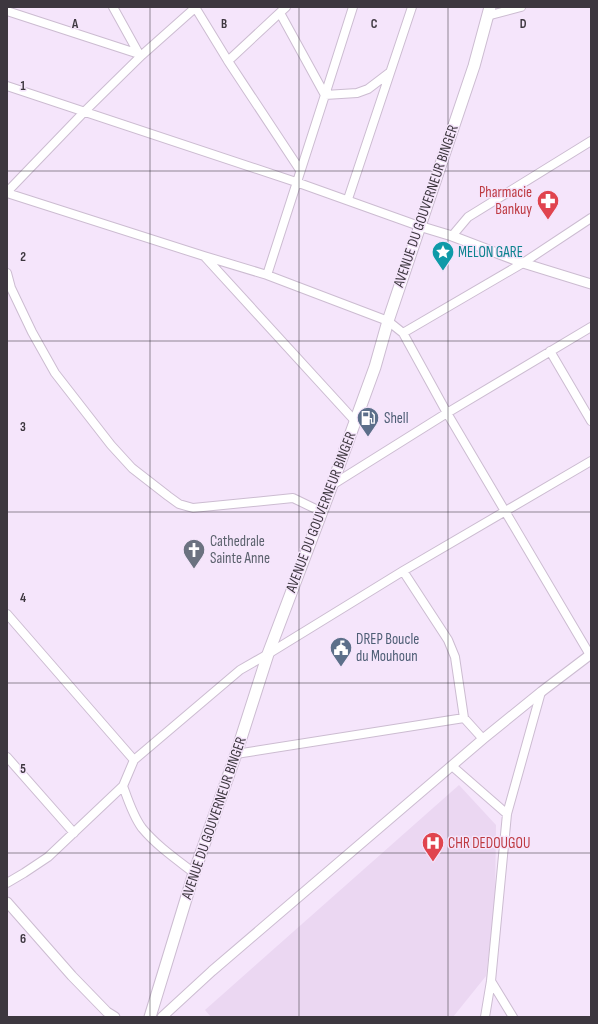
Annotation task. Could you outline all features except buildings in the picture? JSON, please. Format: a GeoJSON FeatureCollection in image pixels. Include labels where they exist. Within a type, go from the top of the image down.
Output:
{"type":"FeatureCollection","features":[{"type":"Feature","properties":{"kind":"main road","name":"AVENUE DU GOUVERNEUR BINGER"},"geometry":{"type":"LineString","coordinates":[[150,1017],[194,873],[236,754],[268,654],[375,367],[388,321],[419,226],[474,66],[489,12]]}},
{"type":"Feature","properties":{"kind":"street"},"geometry":{"type":"LineString","coordinates":[[113,7],[141,55]]}},
{"type":"Feature","properties":{"kind":"street"},"geometry":{"type":"LineString","coordinates":[[162,1017],[218,966],[483,739],[591,654],[447,413],[403,333],[388,321],[267,275],[7,192],[141,55],[196,7],[228,61],[300,170]]}},
{"type":"Feature","properties":{"kind":"street"},"geometry":{"type":"LineString","coordinates":[[267,275],[353,7]]}},
{"type":"Feature","properties":{"kind":"street"},"geometry":{"type":"LineString","coordinates":[[348,199],[412,7]]}},
{"type":"Feature","properties":{"kind":"street"},"geometry":{"type":"LineString","coordinates":[[489,12],[520,7]]}},
{"type":"Feature","properties":{"kind":"street"},"geometry":{"type":"LineString","coordinates":[[228,61],[283,10],[325,95]]}},
{"type":"Feature","properties":{"kind":"street"},"geometry":{"type":"LineString","coordinates":[[7,11],[141,55]]}},
{"type":"Feature","properties":{"kind":"street"},"geometry":{"type":"LineString","coordinates":[[325,95],[357,93],[368,89],[389,73]]}},
{"type":"Feature","properties":{"kind":"street"},"geometry":{"type":"LineString","coordinates":[[7,86],[348,199],[523,263],[591,284]]}},
{"type":"Feature","properties":{"kind":"street"},"geometry":{"type":"LineString","coordinates":[[452,236],[468,217],[591,141]]}},
{"type":"Feature","properties":{"kind":"street"},"geometry":{"type":"LineString","coordinates":[[403,333],[523,263],[591,218]]}},
{"type":"Feature","properties":{"kind":"street"},"geometry":{"type":"LineString","coordinates":[[204,256],[355,421]]}},
{"type":"Feature","properties":{"kind":"street"},"geometry":{"type":"LineString","coordinates":[[7,273],[11,288],[32,332],[55,373],[111,445],[132,468],[178,504],[193,508],[293,498],[322,512]]}},
{"type":"Feature","properties":{"kind":"street"},"geometry":{"type":"LineString","coordinates":[[332,485],[447,413],[591,327]]}},
{"type":"Feature","properties":{"kind":"street"},"geometry":{"type":"LineString","coordinates":[[550,351],[591,420]]}},
{"type":"Feature","properties":{"kind":"street"},"geometry":{"type":"LineString","coordinates":[[7,883],[48,857],[122,786],[134,760],[240,670],[591,461]]}},
{"type":"Feature","properties":{"kind":"street"},"geometry":{"type":"LineString","coordinates":[[403,572],[448,640],[455,657],[464,718],[483,739]]}},
{"type":"Feature","properties":{"kind":"street"},"geometry":{"type":"LineString","coordinates":[[7,614],[134,760]]}},
{"type":"Feature","properties":{"kind":"street"},"geometry":{"type":"LineString","coordinates":[[485,1017],[491,981],[507,814],[541,692]]}},
{"type":"Feature","properties":{"kind":"street"},"geometry":{"type":"LineString","coordinates":[[236,754],[464,718]]}},
{"type":"Feature","properties":{"kind":"street"},"geometry":{"type":"LineString","coordinates":[[7,757],[74,833]]}},
{"type":"Feature","properties":{"kind":"street"},"geometry":{"type":"LineString","coordinates":[[452,766],[507,814]]}},
{"type":"Feature","properties":{"kind":"street"},"geometry":{"type":"LineString","coordinates":[[122,786],[141,827],[155,842],[194,873]]}},
{"type":"Feature","properties":{"kind":"street"},"geometry":{"type":"LineString","coordinates":[[7,902],[108,1015],[116,1017]]}},
{"type":"Feature","properties":{"kind":"street"},"geometry":{"type":"LineString","coordinates":[[491,981],[513,1017]]}},
{"type":"Feature","properties":{"kind":"shaded area","name":"CHR DEDOUGOU"},"geometry":{"type":"Polygon","coordinates":[[[459,785],[496,825],[495,902],[486,976],[453,1017],[211,1017],[205,1010],[459,785]]]}},
{"type":"Feature","properties":{"kind":"place","name":"Pharmacie Bankuy"},"geometry":{"type":"Point","coordinates":[548,220]}},
{"type":"Feature","properties":{"kind":"place","name":"MELON GARE"},"geometry":{"type":"Point","coordinates":[443,272]}},
{"type":"Feature","properties":{"kind":"place","name":"Shell"},"geometry":{"type":"Point","coordinates":[368,438]}},
{"type":"Feature","properties":{"kind":"place","name":"Cathedrale Sainte Anne"},"geometry":{"type":"Point","coordinates":[194,570]}},
{"type":"Feature","properties":{"kind":"place","name":"DREP Boucle du Mouhoun"},"geometry":{"type":"Point","coordinates":[341,668]}},
{"type":"Feature","properties":{"kind":"place","name":"CHR DEDOUGOU"},"geometry":{"type":"Point","coordinates":[433,862]}}]}
